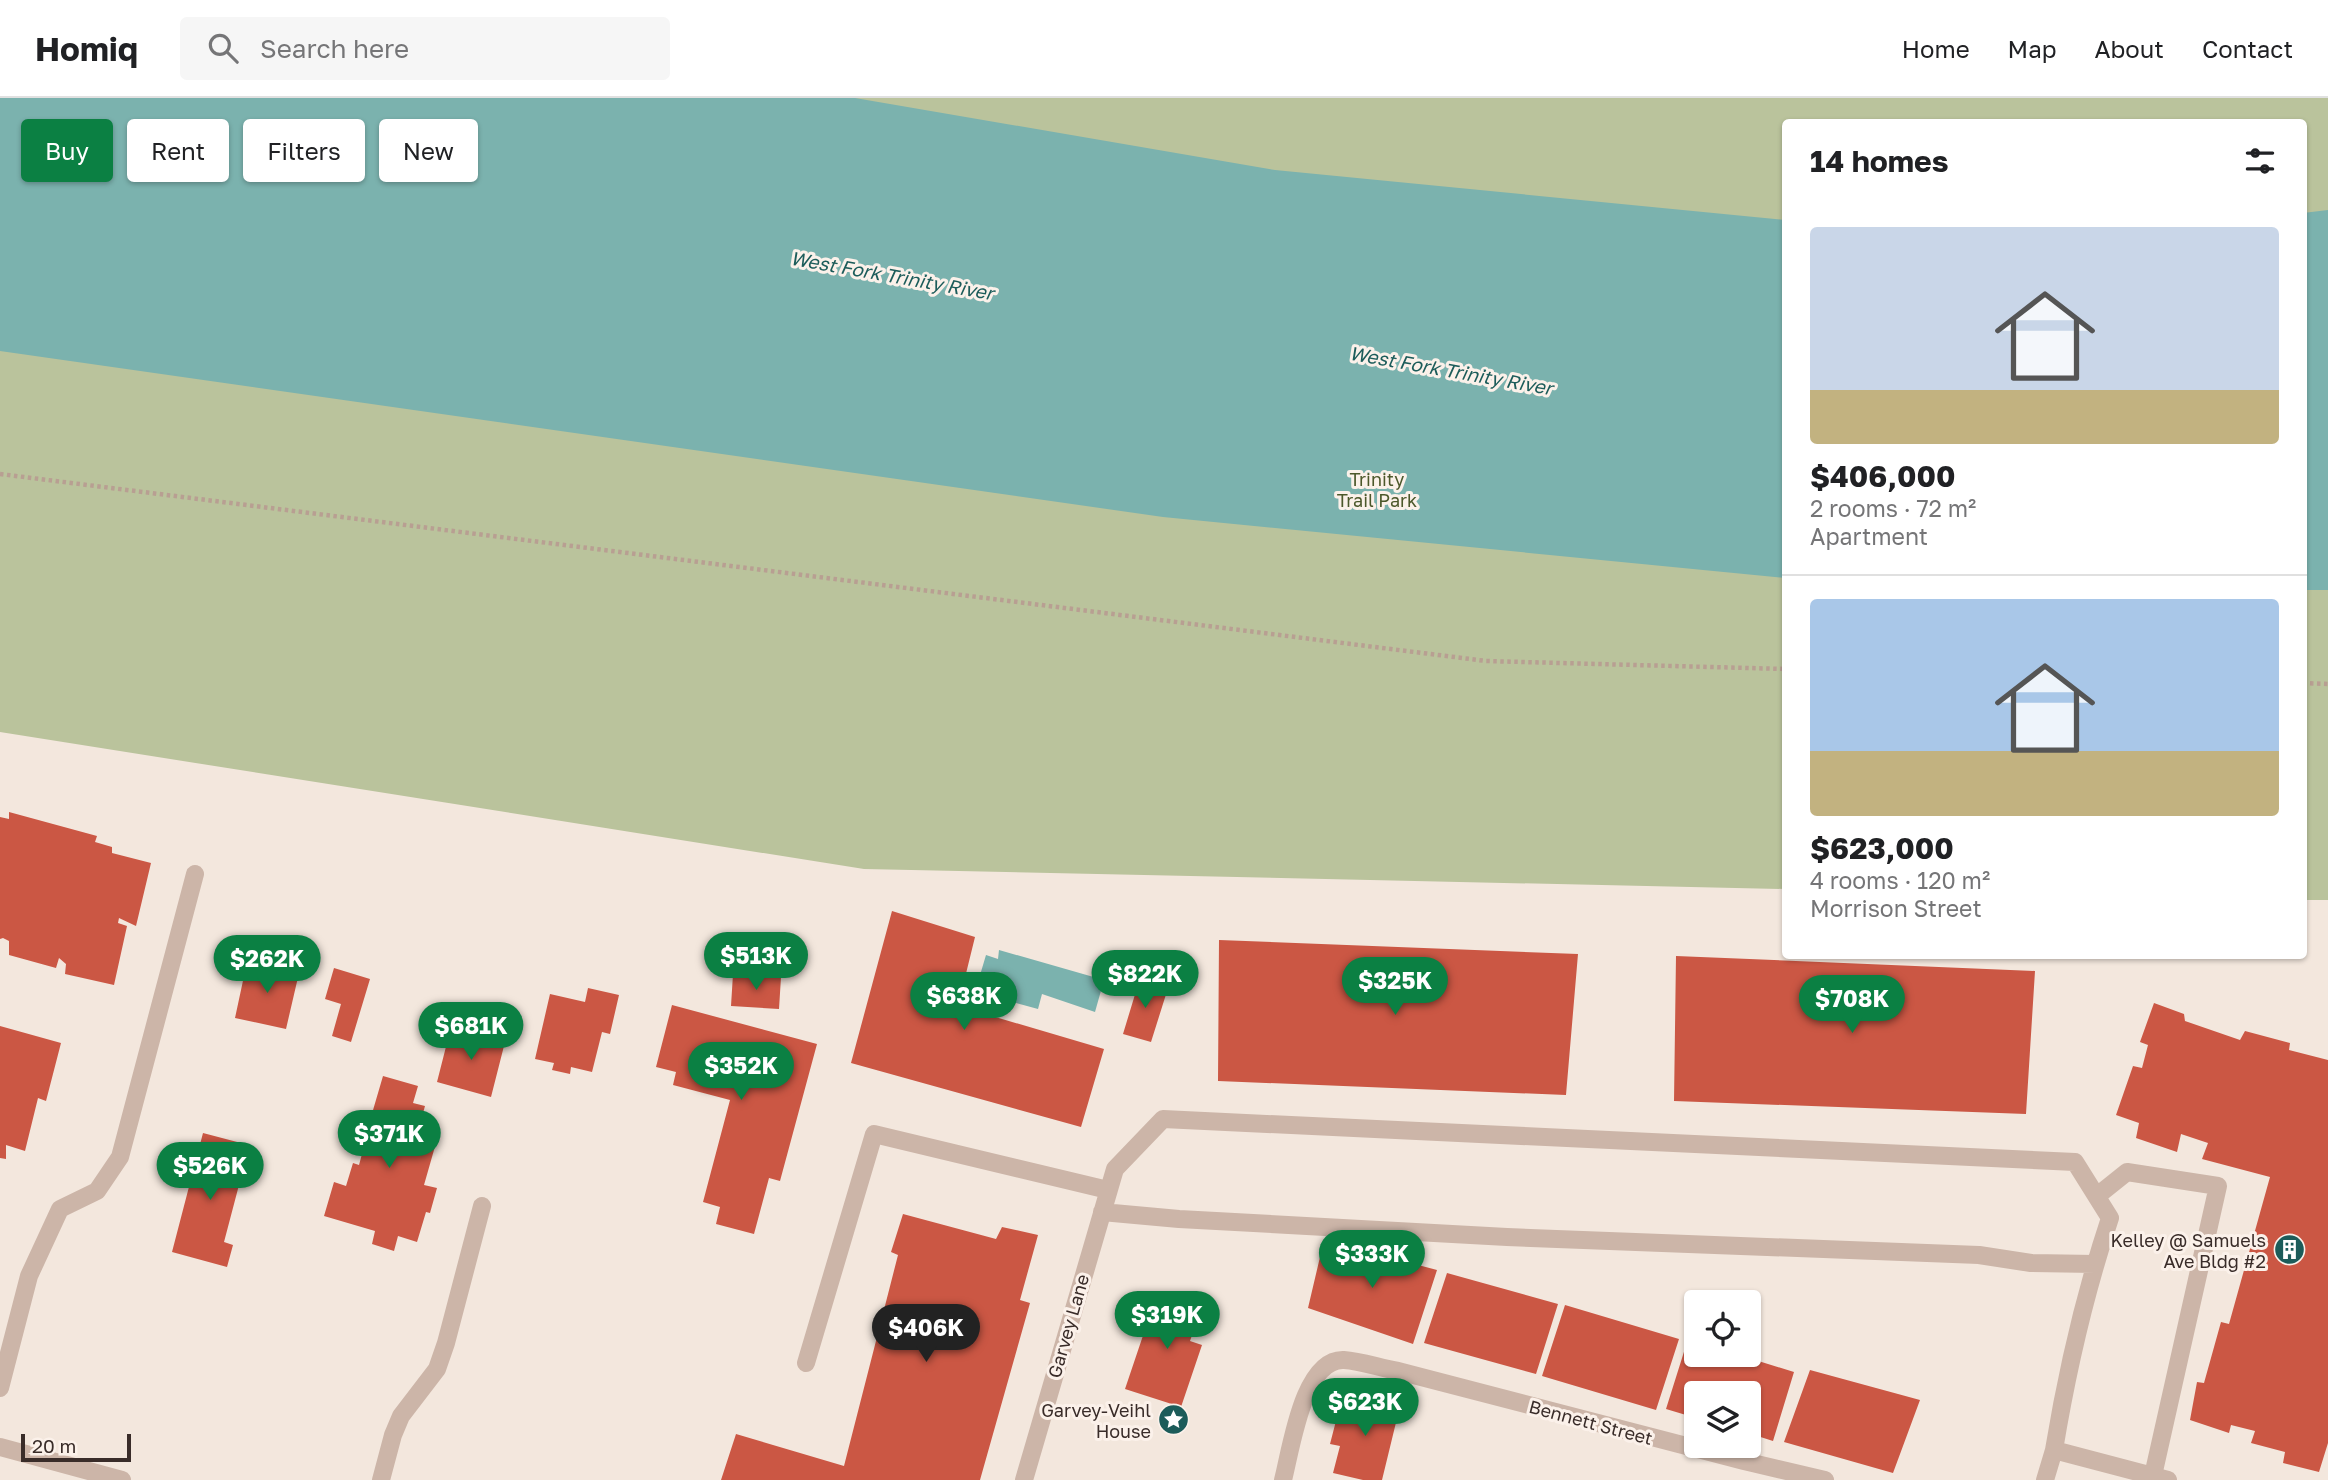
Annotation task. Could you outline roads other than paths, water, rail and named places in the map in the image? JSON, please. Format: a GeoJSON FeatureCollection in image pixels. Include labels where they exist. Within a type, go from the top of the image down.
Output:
{"type":"FeatureCollection","features":[{"type":"Feature","properties":{"kind":"street"},"geometry":{"type":"LineString","coordinates":[[0,1388],[29,1276],[60,1209],[97,1191],[120,1157],[195,874]]}},
{"type":"Feature","properties":{"kind":"street","name":"Garvey Lane"},"geometry":{"type":"LineString","coordinates":[[1024,1480],[1115,1169],[1163,1119],[2075,1162],[2097,1196]]}},
{"type":"Feature","properties":{"kind":"street"},"geometry":{"type":"LineString","coordinates":[[806,1363],[874,1134],[1108,1190]]}},
{"type":"Feature","properties":{"kind":"street"},"geometry":{"type":"LineString","coordinates":[[2045,1480],[2095,1264],[2110,1218],[2097,1196],[2127,1172],[2218,1186],[2158,1478],[2054,1450]]}},
{"type":"Feature","properties":{"kind":"street"},"geometry":{"type":"LineString","coordinates":[[381,1480],[401,1416],[437,1369],[482,1206]]}},
{"type":"Feature","properties":{"kind":"street"},"geometry":{"type":"LineString","coordinates":[[1102,1212],[1179,1219],[1493,1236],[1979,1255],[2031,1263],[2095,1264]]}},
{"type":"Feature","properties":{"kind":"street","name":"Bennett Street"},"geometry":{"type":"LineString","coordinates":[[1283,1480],[1307,1388],[1322,1368],[1341,1359],[1398,1371],[1825,1480]]}},
{"type":"Feature","properties":{"kind":"street"},"geometry":{"type":"LineString","coordinates":[[0,1447],[122,1480]]}},
{"type":"Feature","properties":{"kind":"water","name":"West Fork Trinity River"},"geometry":{"type":"Polygon","coordinates":[[[0,98],[855,98],[1275,170],[1782,220],[1782,578],[1163,517],[0,351],[0,98]]]}},
{"type":"Feature","properties":{"kind":"water"},"geometry":{"type":"Polygon","coordinates":[[[2328,210],[2328,590],[2307,590],[2307,213],[2328,210]]]}},
{"type":"Feature","properties":{"kind":"water"},"geometry":{"type":"Polygon","coordinates":[[[999,950],[1104,980],[1095,1012],[1042,994],[1038,1009],[975,992],[986,955],[998,959],[999,950]]]}},
{"type":"Feature","properties":{"kind":"place","name":"Kelley @ Samuels Ave Bldg #2"},"geometry":{"type":"Point","coordinates":[2289,1250]}},
{"type":"Feature","properties":{"kind":"place","name":"Garvey-Veihl House"},"geometry":{"type":"Point","coordinates":[1174,1420]}},
{"type":"Feature","properties":{"kind":"park label","name":"Trinity Trail Park"},"geometry":{"type":"Point","coordinates":[1377,489]}}]}
